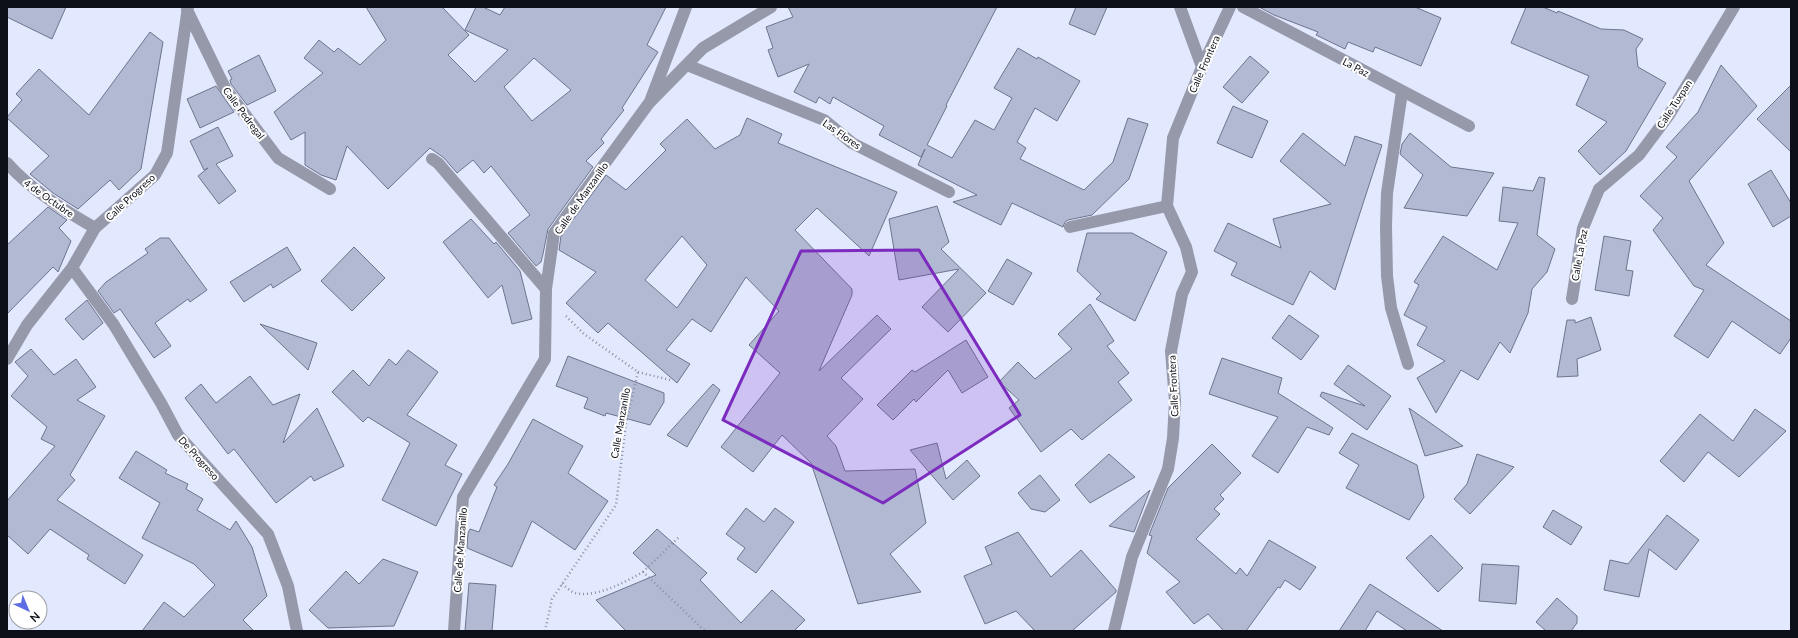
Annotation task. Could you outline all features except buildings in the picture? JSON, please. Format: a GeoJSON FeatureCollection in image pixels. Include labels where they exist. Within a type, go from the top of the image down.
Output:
{"type":"FeatureCollection","features":[{"type":"Feature","properties":{"kind":"street"},"geometry":{"type":"LineString","coordinates":[[649,103],[686,7]]}},
{"type":"Feature","properties":{"kind":"street","name":"Calle de Manzanillo"},"geometry":{"type":"LineString","coordinates":[[454,631],[463,497],[545,359],[546,289],[554,233],[649,103],[703,48],[771,7]]}},
{"type":"Feature","properties":{"kind":"street"},"geometry":{"type":"LineString","coordinates":[[1180,7],[1202,67]]}},
{"type":"Feature","properties":{"kind":"street","name":"Calle Frontera"},"geometry":{"type":"LineString","coordinates":[[1114,631],[1132,557],[1168,469],[1173,438],[1175,400],[1171,351],[1182,294],[1192,272],[1186,246],[1167,206],[1173,138],[1202,67],[1230,7]]}},
{"type":"Feature","properties":{"kind":"street","name":"La Paz"},"geometry":{"type":"LineString","coordinates":[[1243,7],[1469,126]]}},
{"type":"Feature","properties":{"kind":"street","name":"Calle Tuxpan"},"geometry":{"type":"LineString","coordinates":[[1600,189],[1639,155],[1669,115],[1734,7]]}},
{"type":"Feature","properties":{"kind":"street","name":"Calle Pedregal"},"geometry":{"type":"LineString","coordinates":[[188,9],[225,88],[278,158],[330,189]]}},
{"type":"Feature","properties":{"kind":"street","name":"Calle Progreso"},"geometry":{"type":"LineString","coordinates":[[7,360],[27,325],[72,268],[95,228],[155,175],[167,153],[188,9]]}},
{"type":"Feature","properties":{"kind":"street","name":"Las Flores"},"geometry":{"type":"LineString","coordinates":[[687,65],[824,120],[852,143],[949,192]]}},
{"type":"Feature","properties":{"kind":"street"},"geometry":{"type":"LineString","coordinates":[[1402,92],[1387,194],[1387,276],[1391,308],[1408,364]]}},
{"type":"Feature","properties":{"kind":"street"},"geometry":{"type":"LineString","coordinates":[[432,159],[438,163],[546,289]]}},
{"type":"Feature","properties":{"kind":"street","name":"4 de Octubre"},"geometry":{"type":"LineString","coordinates":[[7,163],[20,177],[69,213],[95,228]]}},
{"type":"Feature","properties":{"kind":"street","name":"Calle La Paz"},"geometry":{"type":"LineString","coordinates":[[1572,299],[1583,228],[1600,189]]}},
{"type":"Feature","properties":{"kind":"street"},"geometry":{"type":"LineString","coordinates":[[1070,227],[1167,206]]}},
{"type":"Feature","properties":{"kind":"street","name":"De Progreso"},"geometry":{"type":"LineString","coordinates":[[72,268],[114,325],[161,403],[178,435],[268,534],[288,586],[296,631]]}},
{"type":"Feature","properties":{"kind":"path"},"geometry":{"type":"LineString","coordinates":[[564,309],[565,315],[584,334],[638,372],[670,380]]}},
{"type":"Feature","properties":{"kind":"path","name":"Calle Manzanillo"},"geometry":{"type":"LineString","coordinates":[[544,631],[552,599],[616,505],[626,423],[638,372]]}},
{"type":"Feature","properties":{"kind":"path"},"geometry":{"type":"LineString","coordinates":[[562,584],[574,593],[599,592],[625,582],[643,572],[679,537]]}},
{"type":"Feature","properties":{"kind":"path"},"geometry":{"type":"LineString","coordinates":[[643,572],[705,631]]}},
{"type":"Feature","properties":{"kind":"highlighted area"},"geometry":{"type":"Polygon","coordinates":[[[919,250],[1020,415],[883,503],[723,420],[801,251],[919,250]]]}}]}
